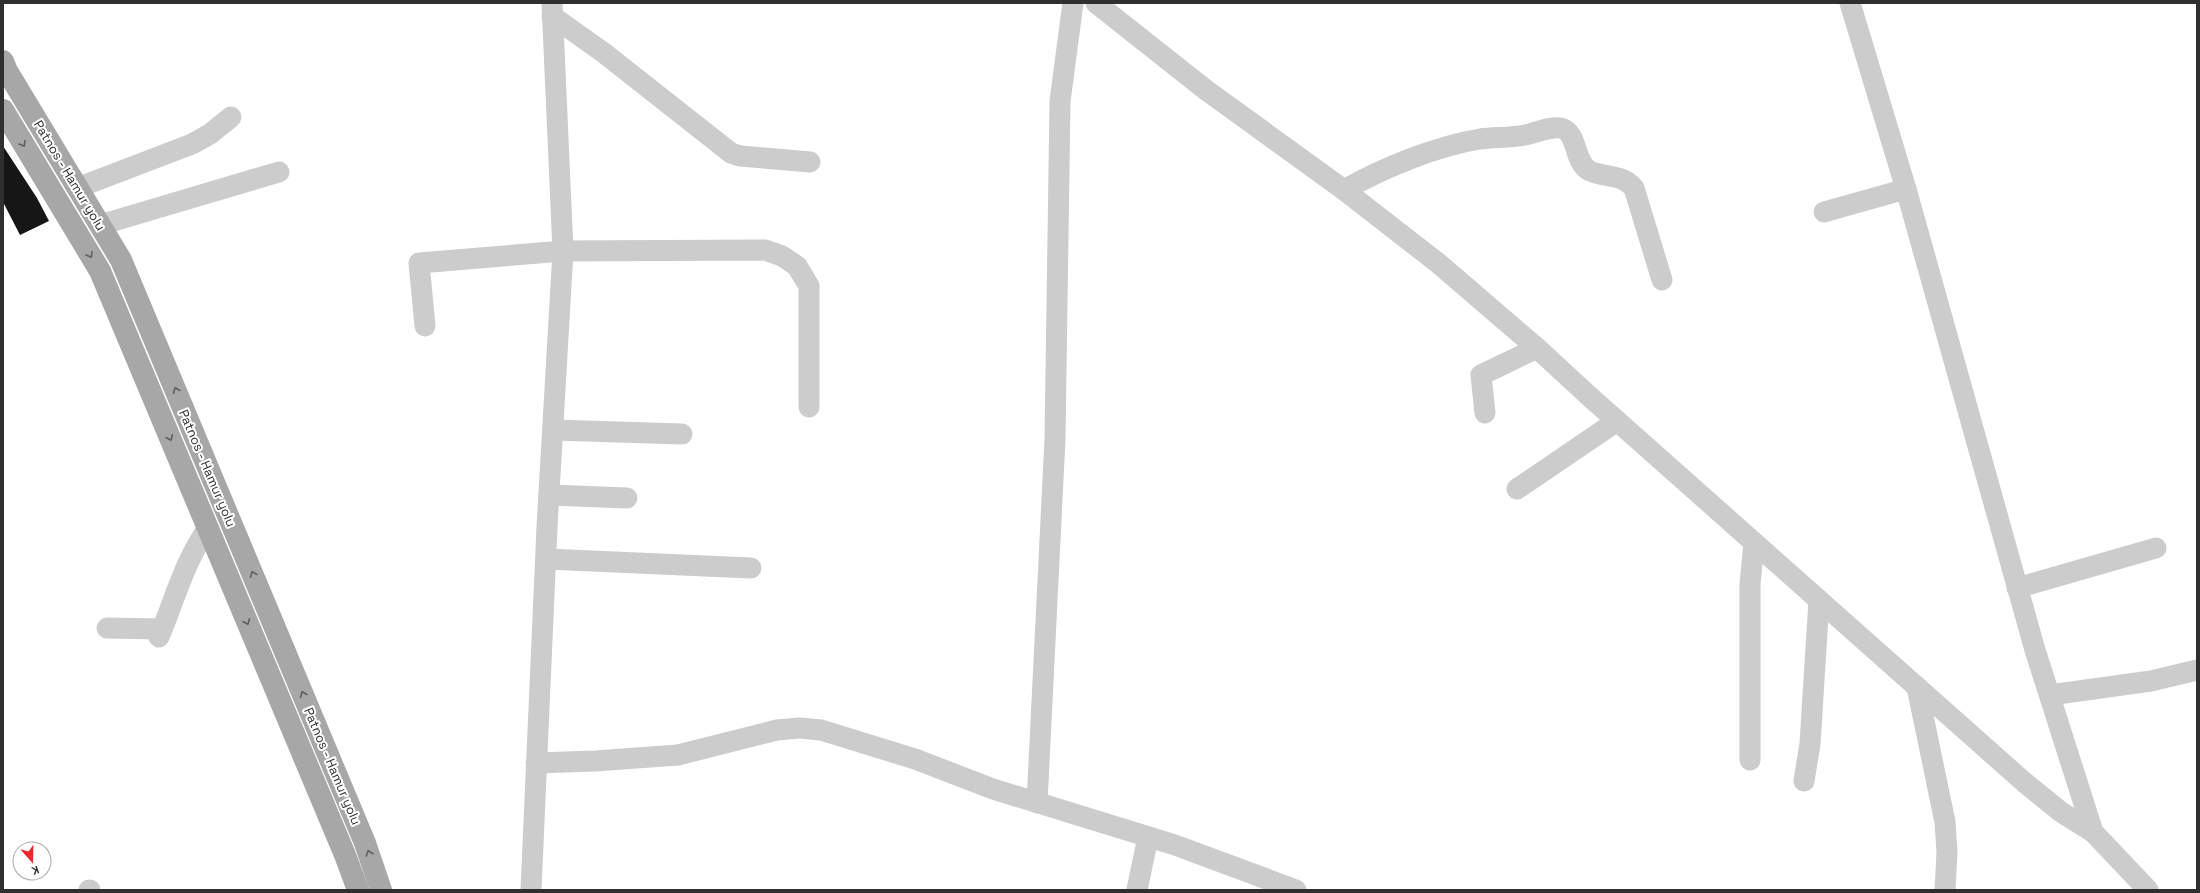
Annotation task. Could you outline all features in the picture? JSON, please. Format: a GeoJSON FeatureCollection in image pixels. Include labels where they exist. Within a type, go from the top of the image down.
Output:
{"type":"FeatureCollection","features":[{"type":"Feature","properties":{"kind":"main road","name":"Patnos - Hamur yolu"},"geometry":{"type":"LineString","coordinates":[[3,61],[7,71],[121,260],[366,843],[382,890]]}},
{"type":"Feature","properties":{"kind":"main road","name":"Patnos - Hamur yolu"},"geometry":{"type":"LineString","coordinates":[[3,110],[100,271],[358,890]]}},
{"type":"Feature","properties":{"kind":"street"},"geometry":{"type":"LineString","coordinates":[[1037,803],[1055,439],[1060,101],[1073,3]]}},
{"type":"Feature","properties":{"kind":"street"},"geometry":{"type":"LineString","coordinates":[[1096,3],[1206,90],[1344,190],[1438,263],[1537,348],[1617,421],[2024,782],[2061,812],[2093,832],[2148,890]]}},
{"type":"Feature","properties":{"kind":"street"},"geometry":{"type":"LineString","coordinates":[[1850,3],[1906,189],[2017,588],[2093,832]]}},
{"type":"Feature","properties":{"kind":"street"},"geometry":{"type":"LineString","coordinates":[[552,9],[604,53],[731,153],[740,156],[810,162]]}},
{"type":"Feature","properties":{"kind":"street"},"geometry":{"type":"LineString","coordinates":[[531,890],[549,495],[563,251],[552,9]]}},
{"type":"Feature","properties":{"kind":"street"},"geometry":{"type":"LineString","coordinates":[[77,188],[192,144],[210,134],[231,117]]}},
{"type":"Feature","properties":{"kind":"street"},"geometry":{"type":"LineString","coordinates":[[1344,190],[1374,173],[1432,152],[1479,140],[1524,135],[1560,128],[1572,137],[1584,167],[1591,172],[1628,180],[1634,188],[1662,280]]}},
{"type":"Feature","properties":{"kind":"street"},"geometry":{"type":"LineString","coordinates":[[100,225],[279,172]]}},
{"type":"Feature","properties":{"kind":"street"},"geometry":{"type":"LineString","coordinates":[[1824,212],[1906,189]]}},
{"type":"Feature","properties":{"kind":"street"},"geometry":{"type":"LineString","coordinates":[[425,326],[419,263],[563,251],[764,250],[782,256],[796,266],[809,286],[809,407]]}},
{"type":"Feature","properties":{"kind":"street"},"geometry":{"type":"LineString","coordinates":[[1485,413],[1481,375],[1537,348]]}},
{"type":"Feature","properties":{"kind":"street"},"geometry":{"type":"LineString","coordinates":[[1517,489],[1617,421]]}},
{"type":"Feature","properties":{"kind":"street"},"geometry":{"type":"LineString","coordinates":[[553,430],[682,434]]}},
{"type":"Feature","properties":{"kind":"street"},"geometry":{"type":"LineString","coordinates":[[549,495],[628,498]]}},
{"type":"Feature","properties":{"kind":"street"},"geometry":{"type":"LineString","coordinates":[[107,628],[161,633],[191,556],[208,528]]}},
{"type":"Feature","properties":{"kind":"street"},"geometry":{"type":"LineString","coordinates":[[1750,760],[1750,584],[1754,543]]}},
{"type":"Feature","properties":{"kind":"street"},"geometry":{"type":"LineString","coordinates":[[2017,588],[2156,548]]}},
{"type":"Feature","properties":{"kind":"street"},"geometry":{"type":"LineString","coordinates":[[546,559],[751,568]]}},
{"type":"Feature","properties":{"kind":"street"},"geometry":{"type":"LineString","coordinates":[[1804,781],[1810,744],[1819,600]]}},
{"type":"Feature","properties":{"kind":"street"},"geometry":{"type":"LineString","coordinates":[[2050,696],[2150,681],[2197,670]]}},
{"type":"Feature","properties":{"kind":"street"},"geometry":{"type":"LineString","coordinates":[[1917,688],[1945,822],[1947,852],[1945,890]]}},
{"type":"Feature","properties":{"kind":"street"},"geometry":{"type":"LineString","coordinates":[[536,763],[595,761],[678,755],[777,730],[798,728],[822,730],[915,758],[993,789],[1148,837],[1296,890]]}},
{"type":"Feature","properties":{"kind":"street"},"geometry":{"type":"LineString","coordinates":[[1137,890],[1148,837]]}},
{"type":"Feature","properties":{"kind":"building"},"geometry":{"type":"Polygon","coordinates":[[[3,146],[37,198],[49,221],[20,235],[3,202],[3,146]]]}}]}
